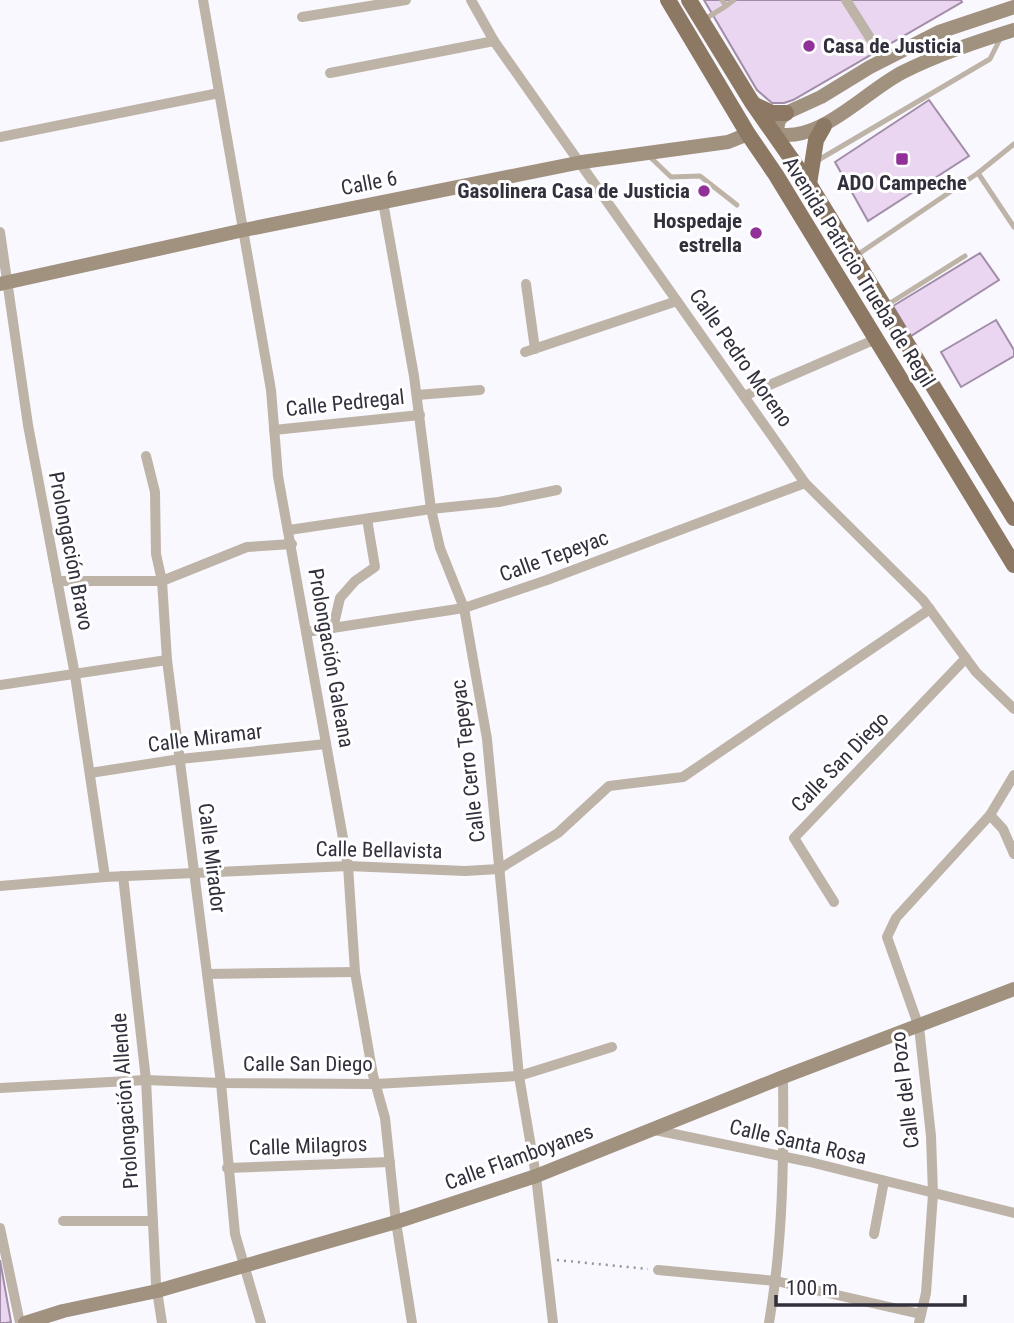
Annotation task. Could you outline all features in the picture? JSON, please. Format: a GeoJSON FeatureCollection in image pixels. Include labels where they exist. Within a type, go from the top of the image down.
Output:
{"type":"FeatureCollection","features":[{"type":"Feature","properties":{"kind":"main road","name":"Avenida Patricio Trueba de Regil"},"geometry":{"type":"LineString","coordinates":[[668,0],[1014,565]]}},
{"type":"Feature","properties":{"kind":"main road","name":"Avenida Patricio Trueba de Regil"},"geometry":{"type":"LineString","coordinates":[[689,0],[753,104],[809,184],[1014,518]]}},
{"type":"Feature","properties":{"kind":"main road"},"geometry":{"type":"LineString","coordinates":[[748,134],[755,126],[753,104]]}},
{"type":"Feature","properties":{"kind":"main road"},"geometry":{"type":"LineString","coordinates":[[753,104],[772,113],[786,113]]}},
{"type":"Feature","properties":{"kind":"main road"},"geometry":{"type":"LineString","coordinates":[[809,184],[816,139],[824,126]]}},
{"type":"Feature","properties":{"kind":"main road"},"geometry":{"type":"LineString","coordinates":[[748,134],[776,134]]}},
{"type":"Feature","properties":{"kind":"main road"},"geometry":{"type":"LineString","coordinates":[[776,134],[771,155],[776,175]]}},
{"type":"Feature","properties":{"kind":"street","name":"Prolongación Galeana"},"geometry":{"type":"LineString","coordinates":[[203,0],[271,390],[278,476],[348,866],[355,972],[385,1118],[396,1222],[412,1323]]}},
{"type":"Feature","properties":{"kind":"street"},"geometry":{"type":"LineString","coordinates":[[302,17],[406,0]]}},
{"type":"Feature","properties":{"kind":"street","name":"Calle Pedro Moreno"},"geometry":{"type":"LineString","coordinates":[[471,0],[494,40],[805,483],[930,609],[976,672],[1014,709]]}},
{"type":"Feature","properties":{"kind":"street"},"geometry":{"type":"LineString","coordinates":[[846,0],[877,64],[881,84]]}},
{"type":"Feature","properties":{"kind":"street"},"geometry":{"type":"LineString","coordinates":[[1008,32],[955,49],[881,84],[824,126],[797,136],[776,134],[779,120],[786,113],[821,97],[877,64],[939,32],[1014,7]]}},
{"type":"Feature","properties":{"kind":"street"},"geometry":{"type":"LineString","coordinates":[[330,73],[494,40]]}},
{"type":"Feature","properties":{"kind":"street"},"geometry":{"type":"LineString","coordinates":[[0,137],[219,93]]}},
{"type":"Feature","properties":{"kind":"street","name":"Calle 6"},"geometry":{"type":"LineString","coordinates":[[3,284],[383,202],[582,162],[728,142],[748,134]]}},
{"type":"Feature","properties":{"kind":"street","name":"Calle Cerro Tepeyac"},"geometry":{"type":"LineString","coordinates":[[383,202],[420,415],[431,509],[440,548],[464,608],[487,739],[519,1076],[536,1176],[553,1323]]}},
{"type":"Feature","properties":{"kind":"street","name":"Prolongación Bravo"},"geometry":{"type":"LineString","coordinates":[[0,232],[3,284],[75,675],[105,877]]}},
{"type":"Feature","properties":{"kind":"street"},"geometry":{"type":"LineString","coordinates":[[526,284],[530,350],[677,301]]}},
{"type":"Feature","properties":{"kind":"street"},"geometry":{"type":"LineString","coordinates":[[744,396],[876,339]]}},
{"type":"Feature","properties":{"kind":"street"},"geometry":{"type":"LineString","coordinates":[[417,396],[481,390]]}},
{"type":"Feature","properties":{"kind":"street","name":"Calle Pedregal"},"geometry":{"type":"LineString","coordinates":[[274,430],[420,415]]}},
{"type":"Feature","properties":{"kind":"street","name":"Calle Mirador"},"geometry":{"type":"LineString","coordinates":[[146,456],[155,492],[156,554],[162,581],[167,660],[221,1083],[227,1168],[235,1234],[244,1266]]}},
{"type":"Feature","properties":{"kind":"street","name":"Calle Tepeyac"},"geometry":{"type":"LineString","coordinates":[[306,632],[464,608],[547,580],[805,483]]}},
{"type":"Feature","properties":{"kind":"street"},"geometry":{"type":"LineString","coordinates":[[289,530],[499,502],[557,490]]}},
{"type":"Feature","properties":{"kind":"street"},"geometry":{"type":"LineString","coordinates":[[333,628],[340,598],[355,581],[375,566],[367,519]]}},
{"type":"Feature","properties":{"kind":"street"},"geometry":{"type":"LineString","coordinates":[[57,581],[162,581],[247,547],[292,544]]}},
{"type":"Feature","properties":{"kind":"street","name":"Calle Bellavista"},"geometry":{"type":"LineString","coordinates":[[0,886],[122,876],[348,866],[465,871],[499,869],[558,833],[609,786],[683,777],[930,609]]}},
{"type":"Feature","properties":{"kind":"street","name":"Calle San Diego"},"geometry":{"type":"LineString","coordinates":[[834,902],[794,838],[966,658]]}},
{"type":"Feature","properties":{"kind":"street"},"geometry":{"type":"LineString","coordinates":[[0,685],[167,660]]}},
{"type":"Feature","properties":{"kind":"street","name":"Calle Miramar"},"geometry":{"type":"LineString","coordinates":[[90,773],[326,744]]}},
{"type":"Feature","properties":{"kind":"street","name":"Calle del Pozo"},"geometry":{"type":"LineString","coordinates":[[919,1318],[926,1293],[933,1194],[931,1136],[919,1027],[887,937],[896,918],[990,815],[1014,775]]}},
{"type":"Feature","properties":{"kind":"street"},"geometry":{"type":"LineString","coordinates":[[990,815],[1003,829],[1014,854]]}},
{"type":"Feature","properties":{"kind":"street","name":"Prolongación Allende"},"geometry":{"type":"LineString","coordinates":[[122,876],[146,1080],[157,1291],[162,1323]]}},
{"type":"Feature","properties":{"kind":"street"},"geometry":{"type":"LineString","coordinates":[[207,974],[355,972]]}},
{"type":"Feature","properties":{"kind":"street","name":"Calle Flamboyanes"},"geometry":{"type":"LineString","coordinates":[[25,1323],[63,1317],[244,1266],[396,1222],[536,1176],[783,1077],[1014,989]]}},
{"type":"Feature","properties":{"kind":"street","name":"Calle San Diego"},"geometry":{"type":"LineString","coordinates":[[0,1088],[146,1080],[376,1084],[519,1076],[612,1047]]}},
{"type":"Feature","properties":{"kind":"street"},"geometry":{"type":"LineString","coordinates":[[768,1323],[776,1282],[784,1157],[783,1077]]}},
{"type":"Feature","properties":{"kind":"street","name":"Calle Santa Rosa"},"geometry":{"type":"LineString","coordinates":[[655,1130],[784,1157],[1014,1213]]}},
{"type":"Feature","properties":{"kind":"street","name":"Calle Milagros"},"geometry":{"type":"LineString","coordinates":[[227,1168],[390,1162]]}},
{"type":"Feature","properties":{"kind":"street"},"geometry":{"type":"LineString","coordinates":[[874,1234],[884,1181]]}},
{"type":"Feature","properties":{"kind":"street"},"geometry":{"type":"LineString","coordinates":[[63,1221],[153,1221]]}},
{"type":"Feature","properties":{"kind":"street"},"geometry":{"type":"LineString","coordinates":[[0,1228],[20,1323]]}},
{"type":"Feature","properties":{"kind":"street"},"geometry":{"type":"LineString","coordinates":[[244,1266],[261,1323]]}},
{"type":"Feature","properties":{"kind":"street"},"geometry":{"type":"LineString","coordinates":[[659,1270],[776,1282],[919,1318]]}},
{"type":"Feature","properties":{"kind":"lane"},"geometry":{"type":"LineString","coordinates":[[702,22],[724,3],[734,0]]}},
{"type":"Feature","properties":{"kind":"lane"},"geometry":{"type":"LineString","coordinates":[[812,164],[990,58],[1008,32]]}},
{"type":"Feature","properties":{"kind":"lane"},"geometry":{"type":"LineString","coordinates":[[854,257],[978,173],[1014,144]]}},
{"type":"Feature","properties":{"kind":"lane"},"geometry":{"type":"LineString","coordinates":[[647,154],[671,177],[700,176],[737,205]]}},
{"type":"Feature","properties":{"kind":"lane"},"geometry":{"type":"LineString","coordinates":[[978,173],[1014,227]]}},
{"type":"Feature","properties":{"kind":"lane"},"geometry":{"type":"LineString","coordinates":[[885,307],[965,256]]}},
{"type":"Feature","properties":{"kind":"path"},"geometry":{"type":"LineString","coordinates":[[547,1259],[659,1270]]}},
{"type":"Feature","properties":{"kind":"building","name":"Casa de Justicia"},"geometry":{"type":"Polygon","coordinates":[[[704,0],[962,2],[793,100],[772,103],[757,90],[704,0]]]}},
{"type":"Feature","properties":{"kind":"building","name":"ADO Campeche"},"geometry":{"type":"Polygon","coordinates":[[[929,100],[969,156],[868,221],[835,162],[929,100]]]}},
{"type":"Feature","properties":{"kind":"building"},"geometry":{"type":"Polygon","coordinates":[[[980,253],[999,280],[911,336],[893,306],[980,253]]]}},
{"type":"Feature","properties":{"kind":"building"},"geometry":{"type":"Polygon","coordinates":[[[996,320],[1014,350],[1014,356],[961,387],[941,352],[996,320]]]}},
{"type":"Feature","properties":{"kind":"building"},"geometry":{"type":"Polygon","coordinates":[[[0,1260],[11,1322],[6,1323],[0,1323],[0,1260]]]}},
{"type":"Feature","properties":{"kind":"place","name":"Casa de Justicia"},"geometry":{"type":"Point","coordinates":[809,46]}},
{"type":"Feature","properties":{"kind":"place","name":"ADO Campeche"},"geometry":{"type":"Point","coordinates":[902,159]}},
{"type":"Feature","properties":{"kind":"place","name":"Gasolinera Casa de Justicia"},"geometry":{"type":"Point","coordinates":[704,191]}},
{"type":"Feature","properties":{"kind":"place","name":"Hospedaje estrella"},"geometry":{"type":"Point","coordinates":[756,233]}}]}
